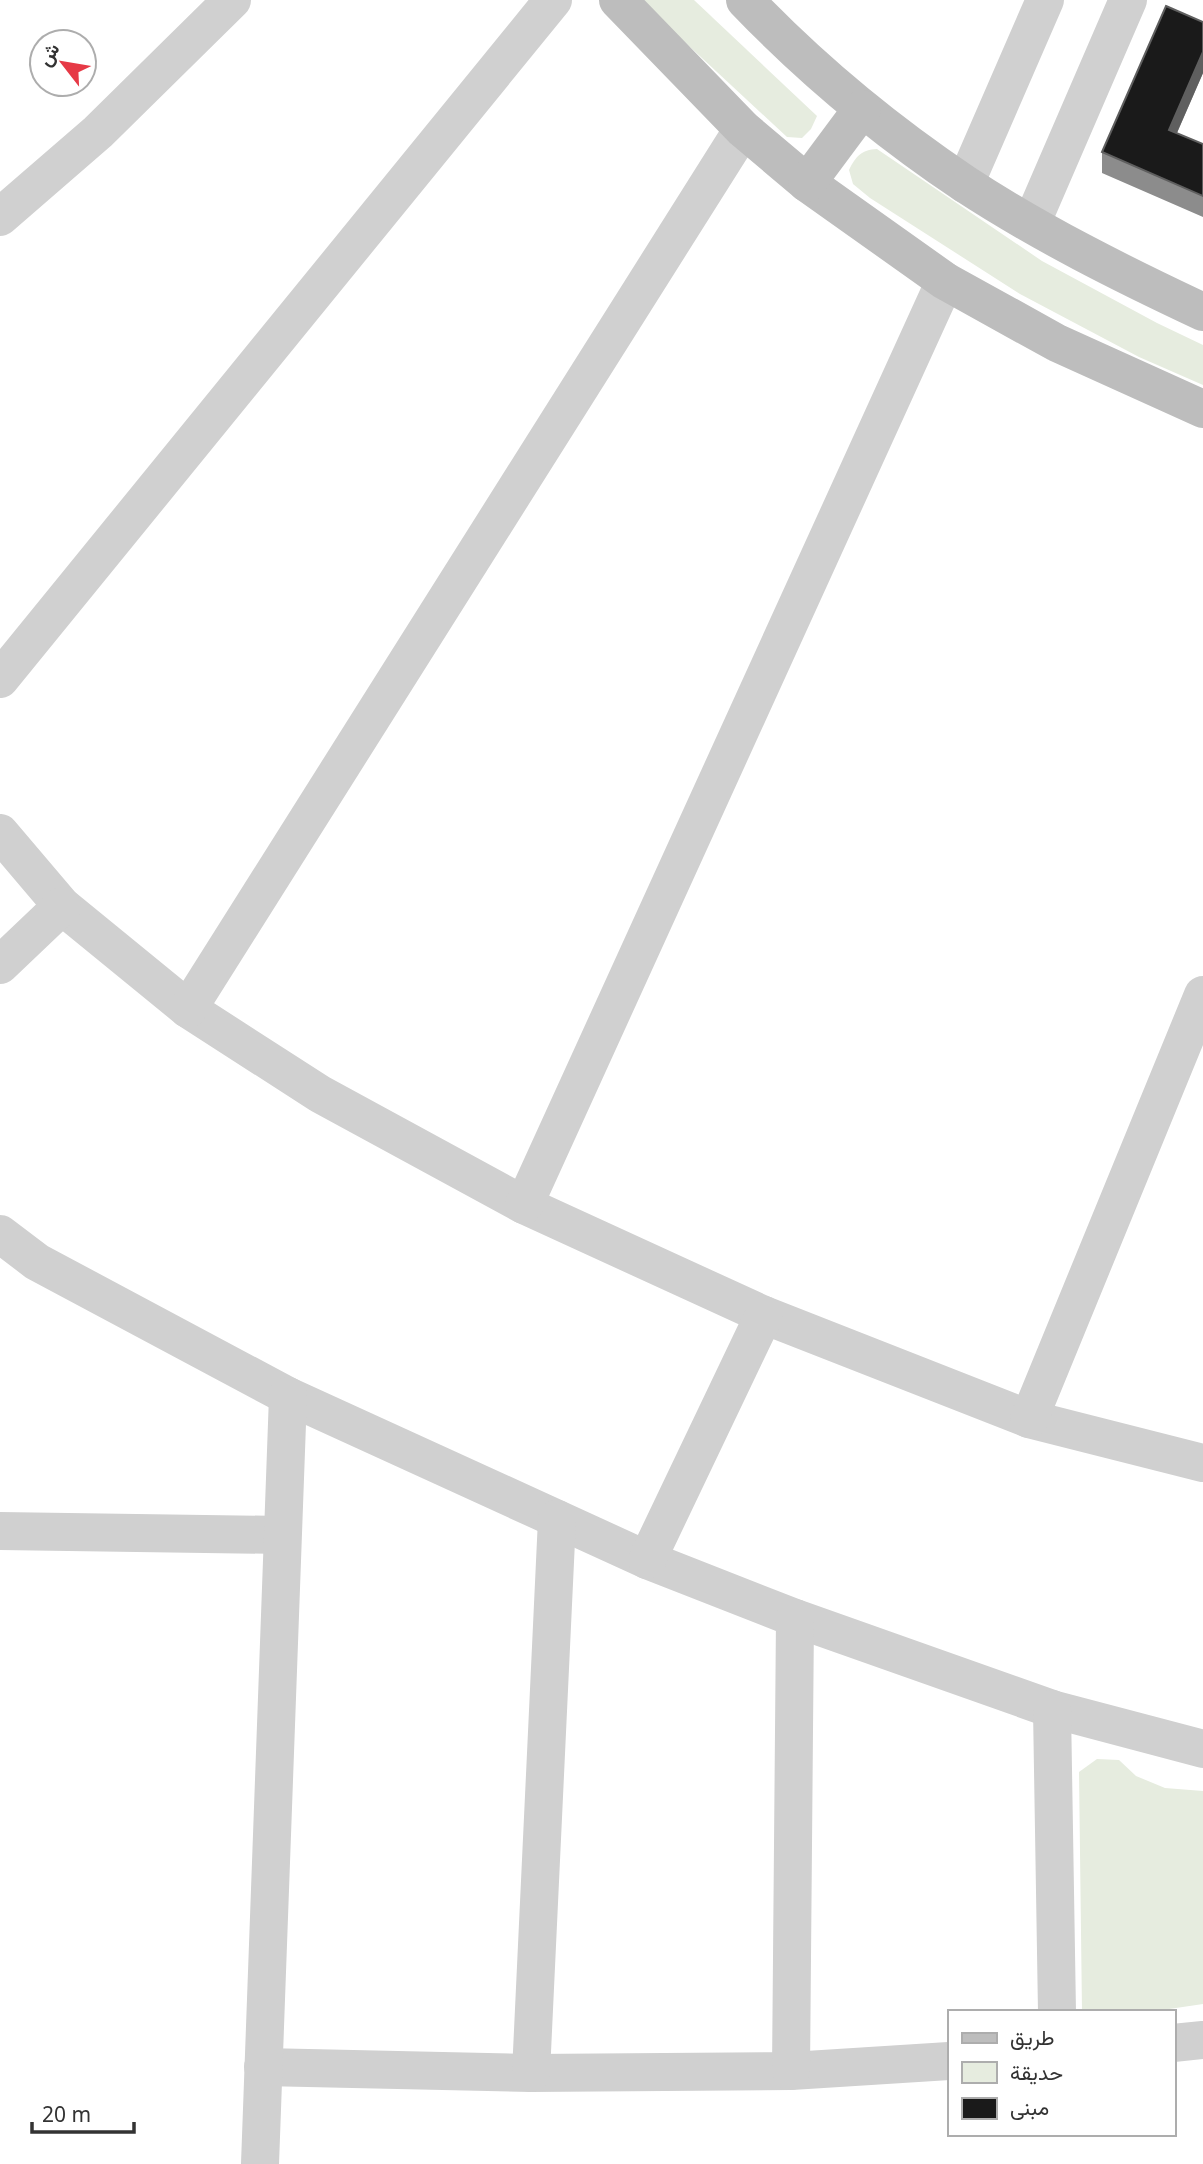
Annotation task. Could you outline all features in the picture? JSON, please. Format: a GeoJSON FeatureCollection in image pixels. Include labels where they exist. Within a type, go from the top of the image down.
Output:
{"type":"FeatureCollection","features":[{"type":"Feature","properties":{"kind":"street"},"geometry":{"type":"LineString","coordinates":[[0,217],[98,132],[232,0]]}},
{"type":"Feature","properties":{"kind":"street"},"geometry":{"type":"LineString","coordinates":[[0,679],[553,0]]}},
{"type":"Feature","properties":{"kind":"street"},"geometry":{"type":"LineString","coordinates":[[618,0],[743,129],[807,183],[945,281],[1057,343],[1203,409]]}},
{"type":"Feature","properties":{"kind":"street"},"geometry":{"type":"LineString","coordinates":[[745,0],[862,109],[965,184],[1136,280],[1203,312]]}},
{"type":"Feature","properties":{"kind":"street"},"geometry":{"type":"LineString","coordinates":[[965,184],[1045,0]]}},
{"type":"Feature","properties":{"kind":"street"},"geometry":{"type":"LineString","coordinates":[[1031,222],[1128,0]]}},
{"type":"Feature","properties":{"kind":"street"},"geometry":{"type":"LineString","coordinates":[[807,183],[862,109]]}},
{"type":"Feature","properties":{"kind":"street"},"geometry":{"type":"LineString","coordinates":[[188,1009],[743,129]]}},
{"type":"Feature","properties":{"kind":"street"},"geometry":{"type":"LineString","coordinates":[[524,1205],[945,281]]}},
{"type":"Feature","properties":{"kind":"street"},"geometry":{"type":"LineString","coordinates":[[0,833],[62,906],[188,1009],[320,1094],[524,1205],[764,1315],[1029,1419],[1203,1463]]}},
{"type":"Feature","properties":{"kind":"street"},"geometry":{"type":"LineString","coordinates":[[0,965],[62,906]]}},
{"type":"Feature","properties":{"kind":"street"},"geometry":{"type":"LineString","coordinates":[[1029,1419],[1203,995]]}},
{"type":"Feature","properties":{"kind":"street"},"geometry":{"type":"LineString","coordinates":[[0,1234],[37,1262],[288,1396],[647,1560],[795,1618],[1052,1709],[1203,1749]]}},
{"type":"Feature","properties":{"kind":"street"},"geometry":{"type":"LineString","coordinates":[[0,1261],[37,1262]]}},
{"type":"Feature","properties":{"kind":"street"},"geometry":{"type":"LineString","coordinates":[[647,1560],[764,1315]]}},
{"type":"Feature","properties":{"kind":"street"},"geometry":{"type":"LineString","coordinates":[[260,2164],[288,1396]]}},
{"type":"Feature","properties":{"kind":"street"},"geometry":{"type":"LineString","coordinates":[[531,2073],[557,1519]]}},
{"type":"Feature","properties":{"kind":"street"},"geometry":{"type":"LineString","coordinates":[[0,1531],[282,1535]]}},
{"type":"Feature","properties":{"kind":"street"},"geometry":{"type":"LineString","coordinates":[[791,2071],[795,1618]]}},
{"type":"Feature","properties":{"kind":"street"},"geometry":{"type":"LineString","coordinates":[[1052,1709],[1057,2010]]}},
{"type":"Feature","properties":{"kind":"street"},"geometry":{"type":"LineString","coordinates":[[1175,2043],[1203,2040]]}},
{"type":"Feature","properties":{"kind":"street"},"geometry":{"type":"LineString","coordinates":[[263,2067],[531,2073],[791,2071],[948,2062]]}},
{"type":"Feature","properties":{"kind":"green space"},"geometry":{"type":"Polygon","coordinates":[[[644,0],[694,0],[817,116],[811,129],[802,138],[787,137],[660,19],[644,0]]]}},
{"type":"Feature","properties":{"kind":"green space"},"geometry":{"type":"Polygon","coordinates":[[[877,149],[1042,261],[1203,345],[1203,385],[1139,357],[1020,294],[870,198],[853,184],[849,170],[860,155],[877,149]]]}},
{"type":"Feature","properties":{"kind":"green space"},"geometry":{"type":"Polygon","coordinates":[[[1097,1759],[1119,1760],[1136,1776],[1165,1788],[1203,1791],[1203,2004],[1162,2010],[1082,2010],[1079,1772],[1097,1759]]]}},
{"type":"Feature","properties":{"kind":"building"},"geometry":{"type":"Polygon","coordinates":[[[1166,6],[1203,22],[1203,52],[1169,130],[1203,144],[1203,196],[1102,152],[1166,6]]]}}]}
